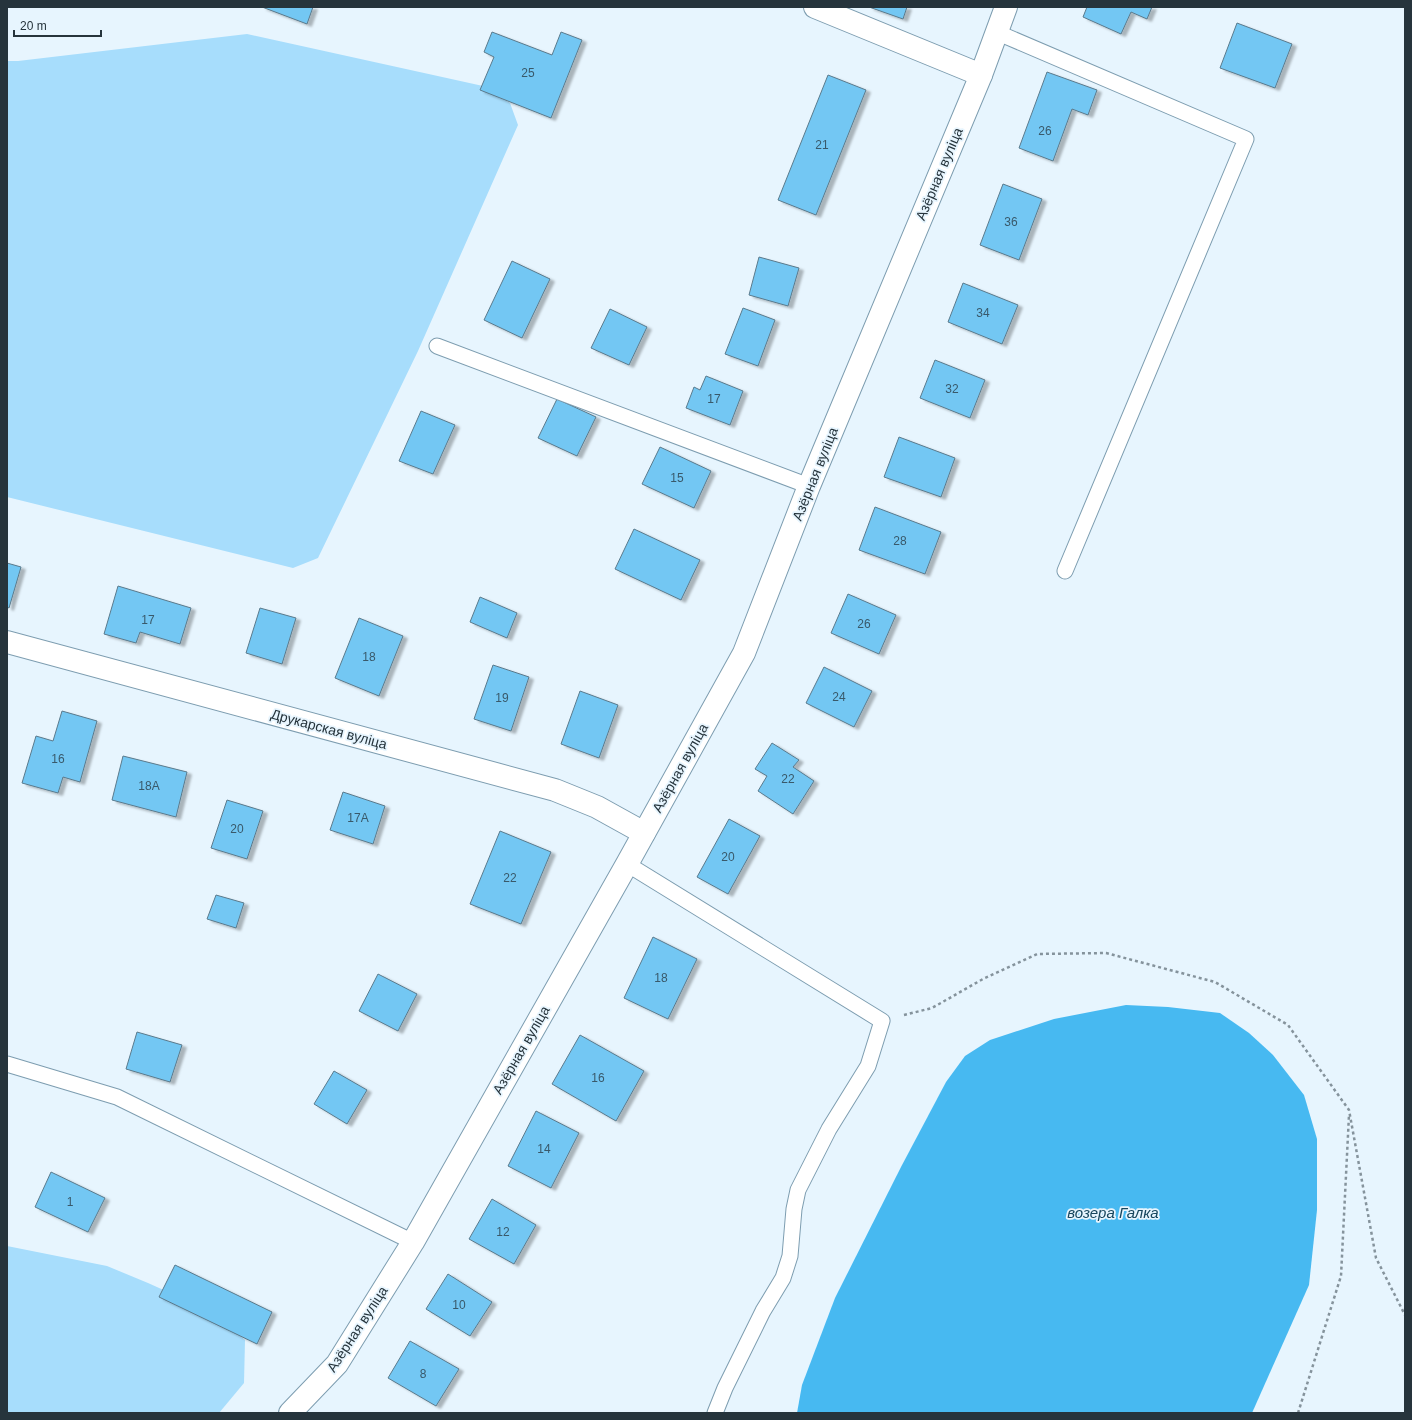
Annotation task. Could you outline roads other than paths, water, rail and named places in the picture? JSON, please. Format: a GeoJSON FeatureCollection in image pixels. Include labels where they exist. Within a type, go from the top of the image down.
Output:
{"type":"FeatureCollection","features":[{"type":"Feature","properties":{"kind":"street"},"geometry":{"type":"LineString","coordinates":[[815,7],[980,75]]}},
{"type":"Feature","properties":{"kind":"street","name":"Азёрная вуліца"},"geometry":{"type":"LineString","coordinates":[[290,1413],[337,1364],[413,1242],[627,864],[744,653],[809,486],[980,75],[1006,7]]}},
{"type":"Feature","properties":{"kind":"street","name":"Друкарская вуліца"},"geometry":{"type":"LineString","coordinates":[[7,642],[555,790],[597,807],[644,833]]}},
{"type":"Feature","properties":{"kind":"lane"},"geometry":{"type":"LineString","coordinates":[[996,32],[1246,139],[1065,571]]}},
{"type":"Feature","properties":{"kind":"lane"},"geometry":{"type":"LineString","coordinates":[[437,346],[809,486]]}},
{"type":"Feature","properties":{"kind":"lane"},"geometry":{"type":"LineString","coordinates":[[627,864],[882,1021],[868,1066],[829,1129],[798,1190],[794,1209],[790,1256],[782,1278],[725,1388],[715,1413]]}},
{"type":"Feature","properties":{"kind":"lane"},"geometry":{"type":"LineString","coordinates":[[7,1064],[117,1096],[413,1242]]}},
{"type":"Feature","properties":{"kind":"water","name":"возера Галка"},"geometry":{"type":"Polygon","coordinates":[[[1126,1005],[1168,1007],[1220,1013],[1249,1033],[1273,1055],[1304,1095],[1317,1139],[1317,1210],[1309,1285],[1252,1413],[797,1413],[802,1385],[835,1298],[946,1082],[965,1056],[990,1040],[1054,1019],[1126,1005]]]}}]}
